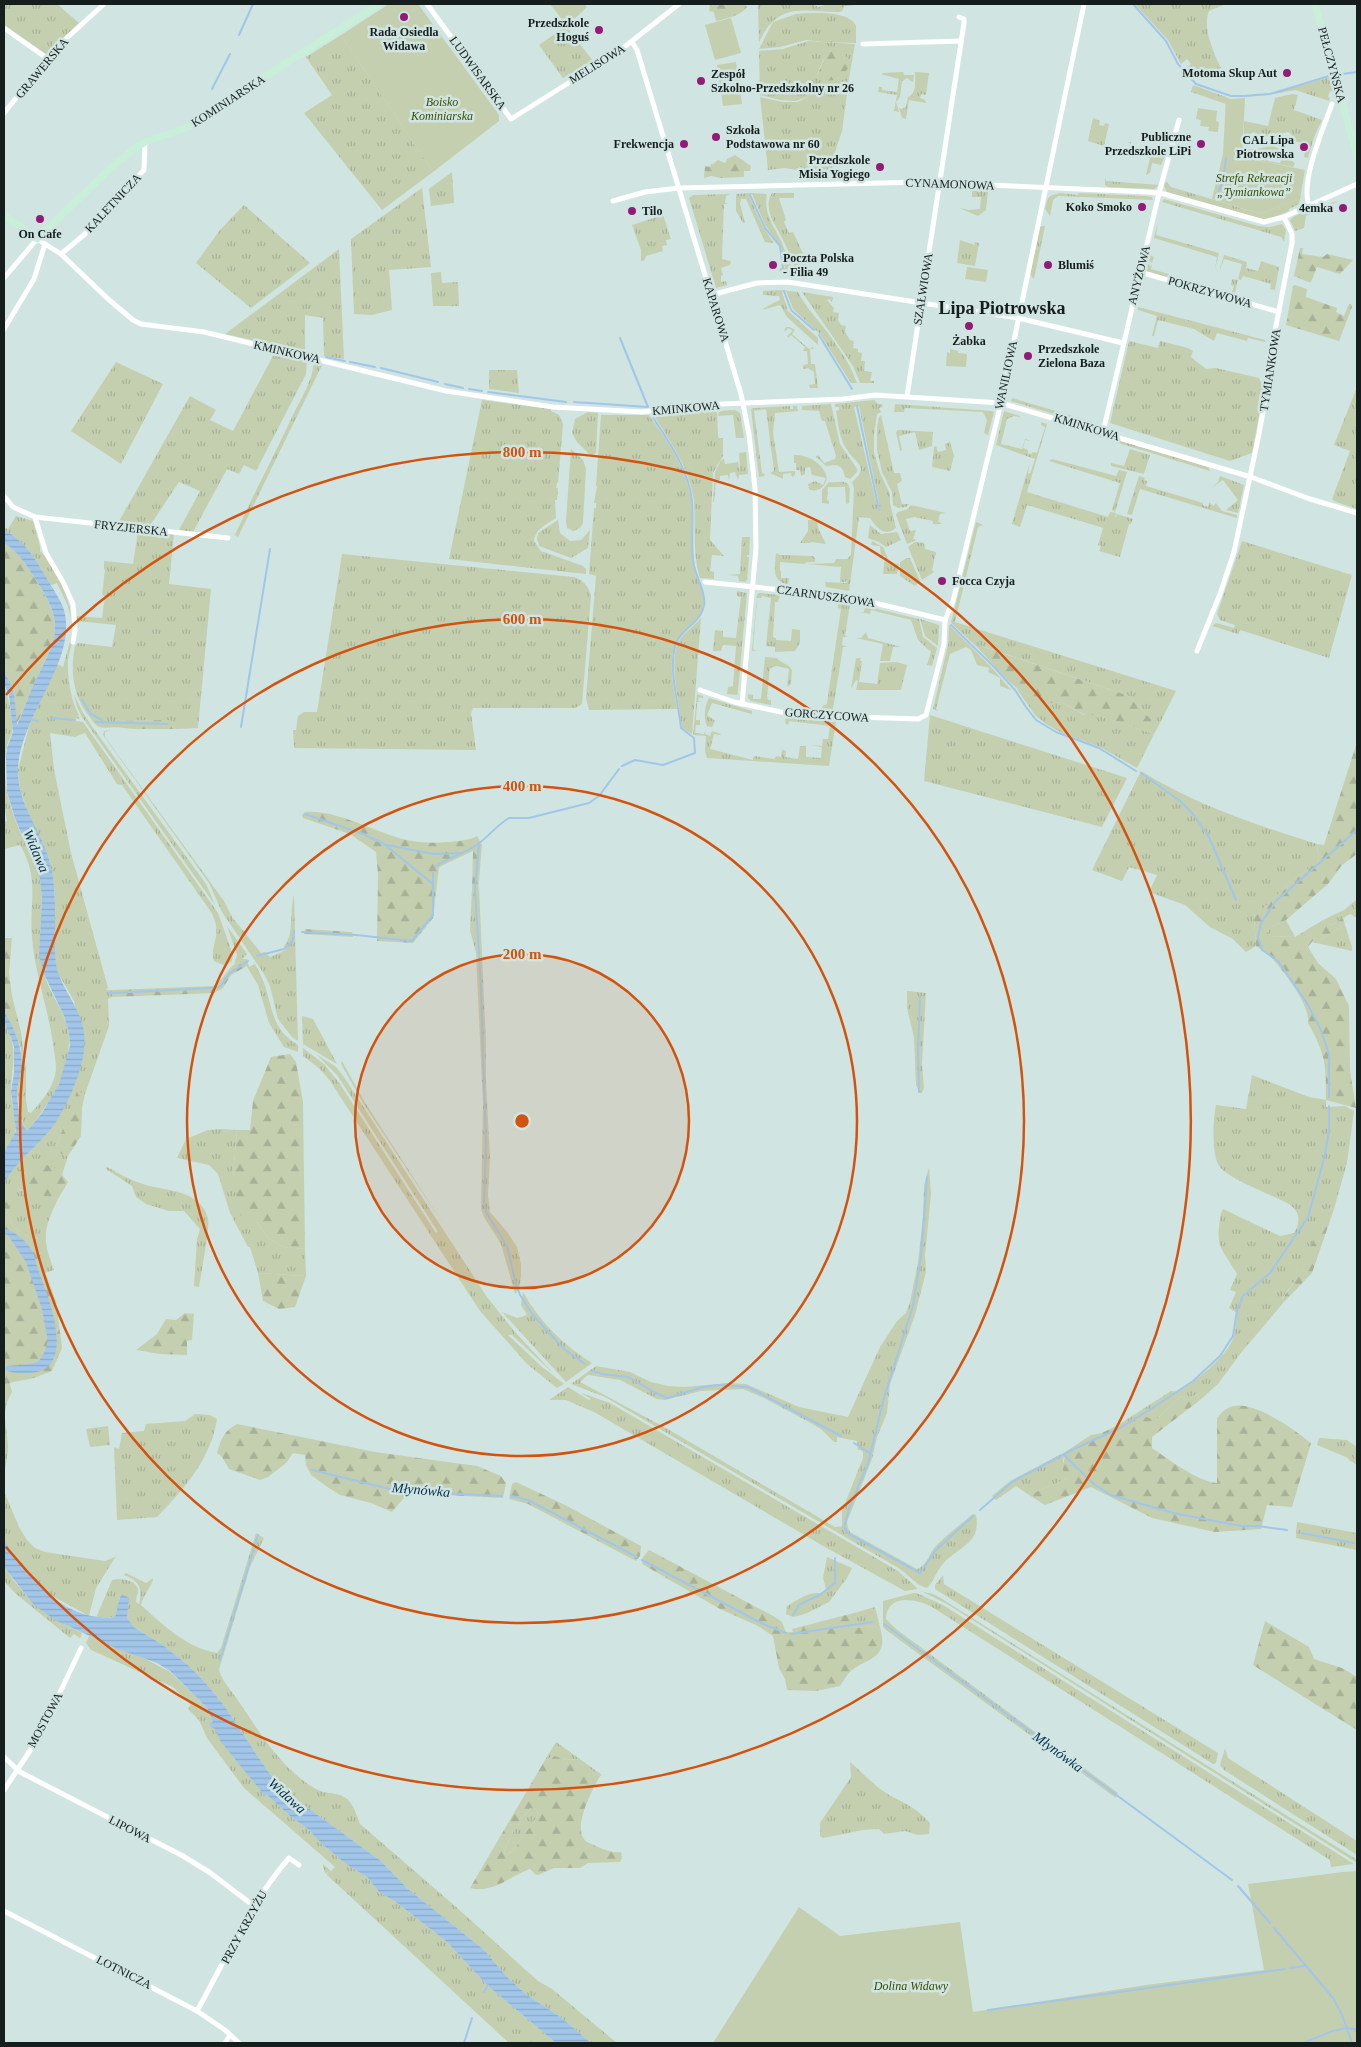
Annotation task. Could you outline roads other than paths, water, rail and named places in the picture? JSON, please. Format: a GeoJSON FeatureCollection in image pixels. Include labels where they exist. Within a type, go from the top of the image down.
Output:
{"type":"FeatureCollection","features":[{"type":"Feature","properties":{"kind":"street","name":"GRAWERSKA"},"geometry":{"type":"LineString","coordinates":[[4,113],[58,46],[104,4]]}},
{"type":"Feature","properties":{"kind":"street","name":"KOMINIARSKA"},"geometry":{"type":"LineString","coordinates":[[37,239],[113,166],[145,142],[192,126],[210,111],[379,4]]}},
{"type":"Feature","properties":{"kind":"street","name":"LUDWISARSKA"},"geometry":{"type":"LineString","coordinates":[[427,4],[511,119]]}},
{"type":"Feature","properties":{"kind":"street","name":"MELISOWA"},"geometry":{"type":"LineString","coordinates":[[511,119],[632,42],[679,4]]}},
{"type":"Feature","properties":{"kind":"street","name":"WANILIOWA"},"geometry":{"type":"LineString","coordinates":[[926,715],[944,644],[945,620],[953,601],[1001,403],[1084,4]]}},
{"type":"Feature","properties":{"kind":"street","name":"PEŁCZYŃSKA"},"geometry":{"type":"LineString","coordinates":[[1315,4],[1357,156]]}},
{"type":"Feature","properties":{"kind":"street","name":"SZAŁWIOWA"},"geometry":{"type":"LineString","coordinates":[[907,396],[964,21],[962,17],[959,17]]}},
{"type":"Feature","properties":{"kind":"street"},"geometry":{"type":"LineString","coordinates":[[4,28],[48,59]]}},
{"type":"Feature","properties":{"kind":"street"},"geometry":{"type":"LineString","coordinates":[[863,44],[961,41]]}},
{"type":"Feature","properties":{"kind":"street","name":"KAPAROWA"},"geometry":{"type":"LineString","coordinates":[[632,42],[637,50],[711,295],[743,403],[749,434],[755,488],[756,548],[742,704]]}},
{"type":"Feature","properties":{"kind":"street"},"geometry":{"type":"LineString","coordinates":[[1309,205],[1306,195],[1307,185],[1332,104]]}},
{"type":"Feature","properties":{"kind":"street","name":"ANYŻOWA"},"geometry":{"type":"LineString","coordinates":[[1102,432],[1159,193],[1179,120]]}},
{"type":"Feature","properties":{"kind":"street","name":"KALETNICZA"},"geometry":{"type":"LineString","coordinates":[[62,253],[84,234],[144,170],[145,142]]}},
{"type":"Feature","properties":{"kind":"street","name":"CYNAMONOWA"},"geometry":{"type":"LineString","coordinates":[[613,201],[645,192],[679,188],[894,182],[939,183],[1159,193],[1256,221],[1268,222],[1284,217]]}},
{"type":"Feature","properties":{"kind":"street"},"geometry":{"type":"LineString","coordinates":[[1284,217],[1357,184]]}},
{"type":"Feature","properties":{"kind":"street"},"geometry":{"type":"LineString","coordinates":[[4,215],[37,239],[4,278]]}},
{"type":"Feature","properties":{"kind":"street","name":"TYMIANKOWA"},"geometry":{"type":"LineString","coordinates":[[1197,650],[1221,592],[1234,552],[1251,477],[1292,239],[1284,217]]}},
{"type":"Feature","properties":{"kind":"street","name":"KMINKOWA"},"geometry":{"type":"LineString","coordinates":[[37,239],[62,253],[121,310],[133,320],[144,325],[204,332],[446,390],[553,406],[642,412],[698,405],[843,399],[874,394],[1001,403],[1251,477],[1310,499],[1357,513]]}},
{"type":"Feature","properties":{"kind":"street"},"geometry":{"type":"LineString","coordinates":[[4,328],[34,278],[45,244]]}},
{"type":"Feature","properties":{"kind":"street","name":"POKRZYWOWA"},"geometry":{"type":"LineString","coordinates":[[1140,272],[1279,312]]}},
{"type":"Feature","properties":{"kind":"street"},"geometry":{"type":"LineString","coordinates":[[711,295],[757,283],[782,282],[1018,318],[1124,343]]}},
{"type":"Feature","properties":{"kind":"street","name":"FRYZJERSKA"},"geometry":{"type":"LineString","coordinates":[[4,496],[13,507],[35,517],[228,538]]}},
{"type":"Feature","properties":{"kind":"street"},"geometry":{"type":"LineString","coordinates":[[35,517],[46,553],[73,604],[75,630],[73,642]]}},
{"type":"Feature","properties":{"kind":"street","name":"CZARNUSZKOWA"},"geometry":{"type":"LineString","coordinates":[[705,582],[850,597],[945,620]]}},
{"type":"Feature","properties":{"kind":"street","name":"GORCZYCOWA"},"geometry":{"type":"LineString","coordinates":[[700,690],[742,704],[777,712],[818,717],[918,719],[926,715]]}},
{"type":"Feature","properties":{"kind":"street","name":"MOSTOWA"},"geometry":{"type":"LineString","coordinates":[[4,1790],[38,1737],[81,1648]]}},
{"type":"Feature","properties":{"kind":"street","name":"LIPOWA"},"geometry":{"type":"LineString","coordinates":[[4,1758],[16,1769],[183,1856],[209,1872],[254,1906]]}},
{"type":"Feature","properties":{"kind":"street","name":"PRZY KRZYŻU"},"geometry":{"type":"LineString","coordinates":[[197,2011],[254,1906],[276,1873],[288,1858],[300,1865]]}},
{"type":"Feature","properties":{"kind":"street","name":"LOTNICZA"},"geometry":{"type":"LineString","coordinates":[[4,1911],[197,2011],[238,2043]]}},
{"type":"Feature","properties":{"kind":"street"},"geometry":{"type":"LineString","coordinates":[[225,2043],[230,2035]]}},
{"type":"Feature","properties":{"kind":"water","name":"Widawa"},"geometry":{"type":"Polygon","coordinates":[[[4,530],[23,544],[33,556],[64,610],[66,630],[63,650],[56,670],[27,730],[18,771],[19,783],[26,807],[50,863],[55,897],[55,952],[57,967],[83,1027],[84,1050],[80,1070],[62,1112],[51,1129],[20,1162],[4,1183],[4,1153],[16,1131],[11,1092],[14,1073],[14,1047],[4,1022],[4,1011],[21,1051],[22,1069],[17,1090],[17,1100],[20,1117],[27,1131],[42,1113],[59,1084],[70,1046],[69,1033],[64,1016],[44,974],[39,955],[42,898],[40,879],[15,818],[7,792],[6,757],[13,732],[9,695],[4,684],[4,670],[14,694],[17,725],[53,643],[55,620],[44,594],[31,572],[17,554],[4,543],[4,530]]]}},
{"type":"Feature","properties":{"kind":"water"},"geometry":{"type":"Polygon","coordinates":[[[4,1229],[13,1232],[21,1238],[33,1252],[52,1312],[57,1347],[53,1361],[43,1370],[18,1373],[5,1369],[7,1366],[31,1364],[39,1361],[48,1341],[42,1309],[26,1262],[8,1235],[4,1234],[4,1229]]]}},
{"type":"Feature","properties":{"kind":"water","name":"Widawa"},"geometry":{"type":"Polygon","coordinates":[[[4,1540],[37,1583],[65,1606],[80,1613],[97,1617],[115,1617],[122,1594],[129,1598],[127,1618],[135,1628],[163,1645],[203,1680],[223,1704],[282,1789],[381,1861],[408,1889],[483,1949],[508,1978],[527,1995],[562,2018],[591,2043],[556,2043],[488,1986],[447,1942],[396,1902],[379,1892],[367,1877],[346,1864],[322,1844],[308,1829],[267,1795],[265,1796],[221,1742],[215,1729],[210,1726],[210,1723],[213,1722],[207,1708],[170,1671],[157,1663],[118,1649],[55,1620],[34,1605],[4,1567],[4,1540]]]}},
{"type":"Feature","properties":{"kind":"waterway"},"geometry":{"type":"LineString","coordinates":[[239,35],[253,4]]}},
{"type":"Feature","properties":{"kind":"waterway"},"geometry":{"type":"LineString","coordinates":[[1133,4],[1166,41],[1178,64],[1196,84],[1231,96],[1244,96],[1270,94],[1329,76]]}},
{"type":"Feature","properties":{"kind":"waterway"},"geometry":{"type":"LineString","coordinates":[[212,89],[230,54]]}},
{"type":"Feature","properties":{"kind":"waterway"},"geometry":{"type":"LineString","coordinates":[[1342,74],[1357,72]]}},
{"type":"Feature","properties":{"kind":"waterway"},"geometry":{"type":"LineString","coordinates":[[1217,199],[1226,158]]}},
{"type":"Feature","properties":{"kind":"waterway"},"geometry":{"type":"LineString","coordinates":[[750,195],[765,228],[780,246],[783,268]]}},
{"type":"Feature","properties":{"kind":"waterway"},"geometry":{"type":"LineString","coordinates":[[784,291],[791,310],[814,330]]}},
{"type":"Feature","properties":{"kind":"waterway"},"geometry":{"type":"LineString","coordinates":[[819,335],[852,389]]}},
{"type":"Feature","properties":{"kind":"waterway"},"geometry":{"type":"LineString","coordinates":[[574,402],[648,407],[620,338]]}},
{"type":"Feature","properties":{"kind":"waterway"},"geometry":{"type":"LineString","coordinates":[[326,357],[345,361]]}},
{"type":"Feature","properties":{"kind":"waterway"},"geometry":{"type":"LineString","coordinates":[[350,362],[375,367]]}},
{"type":"Feature","properties":{"kind":"waterway"},"geometry":{"type":"LineString","coordinates":[[381,368],[438,382]]}},
{"type":"Feature","properties":{"kind":"waterway"},"geometry":{"type":"LineString","coordinates":[[445,384],[463,388]]}},
{"type":"Feature","properties":{"kind":"waterway"},"geometry":{"type":"LineString","coordinates":[[469,389],[482,391]]}},
{"type":"Feature","properties":{"kind":"waterway"},"geometry":{"type":"LineString","coordinates":[[488,392],[566,402]]}},
{"type":"Feature","properties":{"kind":"waterway"},"geometry":{"type":"LineString","coordinates":[[857,406],[879,510]]}},
{"type":"Feature","properties":{"kind":"waterway"},"geometry":{"type":"LineString","coordinates":[[622,766],[635,760],[663,765],[695,753],[694,738],[681,728],[673,669],[673,657],[679,638],[700,616],[704,606],[704,596],[695,571],[693,558],[692,501],[683,467],[652,416]]}},
{"type":"Feature","properties":{"kind":"waterway"},"geometry":{"type":"LineString","coordinates":[[241,727],[270,549]]}},
{"type":"Feature","properties":{"kind":"waterway"},"geometry":{"type":"LineString","coordinates":[[951,625],[1015,690],[1036,720],[1056,732],[1099,748],[1136,771]]}},
{"type":"Feature","properties":{"kind":"waterway"},"geometry":{"type":"LineString","coordinates":[[82,700],[91,714],[102,720],[103,723]]}},
{"type":"Feature","properties":{"kind":"waterway"},"geometry":{"type":"LineString","coordinates":[[52,718],[74,720]]}},
{"type":"Feature","properties":{"kind":"waterway"},"geometry":{"type":"LineString","coordinates":[[30,719],[38,721]]}},
{"type":"Feature","properties":{"kind":"waterway"},"geometry":{"type":"LineString","coordinates":[[96,722],[167,724]]}},
{"type":"Feature","properties":{"kind":"waterway"},"geometry":{"type":"LineString","coordinates":[[435,867],[478,844],[509,818],[529,818],[589,803],[599,796],[619,769]]}},
{"type":"Feature","properties":{"kind":"waterway"},"geometry":{"type":"LineString","coordinates":[[1141,773],[1180,801],[1193,814],[1209,837],[1236,900]]}},
{"type":"Feature","properties":{"kind":"waterway"},"geometry":{"type":"LineString","coordinates":[[305,814],[363,834],[384,844],[433,884]]}},
{"type":"Feature","properties":{"kind":"waterway"},"geometry":{"type":"LineString","coordinates":[[1329,1097],[1329,1054],[1320,1028],[1307,1003],[1278,961],[1262,950],[1258,937],[1261,923],[1276,901],[1357,830]]}},
{"type":"Feature","properties":{"kind":"waterway"},"geometry":{"type":"LineString","coordinates":[[479,843],[475,890],[481,987],[486,1144],[484,1201],[486,1212],[507,1246],[520,1295],[533,1315],[564,1349],[585,1364]]}},
{"type":"Feature","properties":{"kind":"waterway"},"geometry":{"type":"LineString","coordinates":[[387,845],[433,854],[462,853]]}},
{"type":"Feature","properties":{"kind":"waterway"},"geometry":{"type":"LineString","coordinates":[[302,932],[412,941],[433,915],[433,873]]}},
{"type":"Feature","properties":{"kind":"waterway"},"geometry":{"type":"LineString","coordinates":[[257,956],[284,949],[293,941],[294,931]]}},
{"type":"Feature","properties":{"kind":"waterway"},"geometry":{"type":"LineString","coordinates":[[109,993],[215,988],[221,986],[230,973],[248,961]]}},
{"type":"Feature","properties":{"kind":"waterway"},"geometry":{"type":"LineString","coordinates":[[919,1092],[920,996]]}},
{"type":"Feature","properties":{"kind":"waterway"},"geometry":{"type":"LineString","coordinates":[[980,1510],[1012,1482],[1074,1449],[1120,1428],[1154,1407],[1193,1381],[1220,1356],[1233,1336],[1237,1310],[1243,1296],[1270,1273],[1308,1217],[1324,1159],[1329,1131],[1329,1106]]}},
{"type":"Feature","properties":{"kind":"waterway"},"geometry":{"type":"LineString","coordinates":[[927,1177],[921,1256],[913,1306],[884,1398],[868,1463],[849,1509],[844,1528],[849,1534],[920,1573],[936,1550],[973,1516]]}},
{"type":"Feature","properties":{"kind":"waterway"},"geometry":{"type":"LineString","coordinates":[[593,1371],[628,1377],[667,1398],[703,1387],[718,1385],[748,1387],[841,1436]]}},
{"type":"Feature","properties":{"kind":"waterway"},"geometry":{"type":"LineString","coordinates":[[854,1443],[871,1454]]}},
{"type":"Feature","properties":{"kind":"waterway"},"geometry":{"type":"LineString","coordinates":[[1064,1455],[1095,1485],[1111,1495],[1173,1513],[1241,1526],[1287,1530]]}},
{"type":"Feature","properties":{"kind":"waterway","name":"Młynówka"},"geometry":{"type":"LineString","coordinates":[[312,1470],[398,1491],[502,1496]]}},
{"type":"Feature","properties":{"kind":"waterway","name":"Młynówka"},"geometry":{"type":"LineString","coordinates":[[511,1496],[528,1500],[637,1557]]}},
{"type":"Feature","properties":{"kind":"waterway"},"geometry":{"type":"LineString","coordinates":[[1301,1533],[1354,1543]]}},
{"type":"Feature","properties":{"kind":"waterway"},"geometry":{"type":"LineString","coordinates":[[220,1660],[258,1535]]}},
{"type":"Feature","properties":{"kind":"waterway"},"geometry":{"type":"LineString","coordinates":[[793,1615],[799,1605],[821,1594],[835,1583],[835,1558]]}},
{"type":"Feature","properties":{"kind":"waterway","name":"Młynówka"},"geometry":{"type":"LineString","coordinates":[[642,1560],[763,1624],[786,1633]]}},
{"type":"Feature","properties":{"kind":"waterway","name":"Młynówka"},"geometry":{"type":"LineString","coordinates":[[791,1634],[872,1622]]}},
{"type":"Feature","properties":{"kind":"waterway","name":"Młynówka"},"geometry":{"type":"LineString","coordinates":[[884,1624],[1232,1880]]}},
{"type":"Feature","properties":{"kind":"waterway","name":"Młynówka"},"geometry":{"type":"LineString","coordinates":[[1238,1886],[1270,1923]]}},
{"type":"Feature","properties":{"kind":"waterway","name":"Młynówka"},"geometry":{"type":"LineString","coordinates":[[1274,1928],[1333,1998],[1342,2015],[1352,2043]]}},
{"type":"Feature","properties":{"kind":"waterway"},"geometry":{"type":"LineString","coordinates":[[1290,1968],[1305,1966]]}},
{"type":"Feature","properties":{"kind":"waterway"},"geometry":{"type":"LineString","coordinates":[[988,2010],[1285,1969]]}},
{"type":"Feature","properties":{"kind":"waterway"},"geometry":{"type":"LineString","coordinates":[[484,1992],[488,1985]]}},
{"type":"Feature","properties":{"kind":"waterway"},"geometry":{"type":"LineString","coordinates":[[464,2043],[472,2018]]}},
{"type":"Feature","properties":{"kind":"waterway"},"geometry":{"type":"LineString","coordinates":[[1303,2043],[1346,2028],[1355,2029],[1357,2032]]}},
{"type":"Feature","properties":{"kind":"place","name":"Rada Osiedla Widawa"},"geometry":{"type":"Point","coordinates":[404,17]}},
{"type":"Feature","properties":{"kind":"place","name":"Przedszkole Hoguś"},"geometry":{"type":"Point","coordinates":[599,30]}},
{"type":"Feature","properties":{"kind":"place","name":"Motoma Skup Aut"},"geometry":{"type":"Point","coordinates":[1287,73]}},
{"type":"Feature","properties":{"kind":"place","name":"Zespół Szkolno-Przedszkolny nr 26"},"geometry":{"type":"Point","coordinates":[701,81]}},
{"type":"Feature","properties":{"kind":"place","name":"Szkoła Podstawowa nr 60"},"geometry":{"type":"Point","coordinates":[716,137]}},
{"type":"Feature","properties":{"kind":"place","name":"Frekwencja"},"geometry":{"type":"Point","coordinates":[684,144]}},
{"type":"Feature","properties":{"kind":"place","name":"Publiczne Przedszkole LiPi"},"geometry":{"type":"Point","coordinates":[1201,144]}},
{"type":"Feature","properties":{"kind":"place","name":"CAL Lipa Piotrowska"},"geometry":{"type":"Point","coordinates":[1304,147]}},
{"type":"Feature","properties":{"kind":"place","name":"Przedszkole Misia Yogiego"},"geometry":{"type":"Point","coordinates":[880,167]}},
{"type":"Feature","properties":{"kind":"place","name":"Koko Smoko"},"geometry":{"type":"Point","coordinates":[1142,207]}},
{"type":"Feature","properties":{"kind":"place","name":"4emka"},"geometry":{"type":"Point","coordinates":[1343,208]}},
{"type":"Feature","properties":{"kind":"place","name":"Tilo"},"geometry":{"type":"Point","coordinates":[632,211]}},
{"type":"Feature","properties":{"kind":"place","name":"On Cafe"},"geometry":{"type":"Point","coordinates":[40,219]}},
{"type":"Feature","properties":{"kind":"place","name":"Poczta Polska - Filia 49"},"geometry":{"type":"Point","coordinates":[773,265]}},
{"type":"Feature","properties":{"kind":"place","name":"Blumiś"},"geometry":{"type":"Point","coordinates":[1048,265]}},
{"type":"Feature","properties":{"kind":"place","name":"Żabka"},"geometry":{"type":"Point","coordinates":[969,326]}},
{"type":"Feature","properties":{"kind":"place","name":"Przedszkole Zielona Baza"},"geometry":{"type":"Point","coordinates":[1028,356]}},
{"type":"Feature","properties":{"kind":"place","name":"Focca Czyja"},"geometry":{"type":"Point","coordinates":[942,581]}},
{"type":"Feature","properties":{"kind":"district","name":"Lipa Piotrowska"},"geometry":{"type":"Point","coordinates":[1002,308]}},
{"type":"Feature","properties":{"kind":"park label","name":"Boisko Kominiarska"},"geometry":{"type":"Point","coordinates":[442,109]}},
{"type":"Feature","properties":{"kind":"park label","name":"Strefa Rekreacji „Tymiankowa”"},"geometry":{"type":"Point","coordinates":[1254,185]}},
{"type":"Feature","properties":{"kind":"park label","name":"Dolina Widawy"},"geometry":{"type":"Point","coordinates":[911,1986]}}]}
